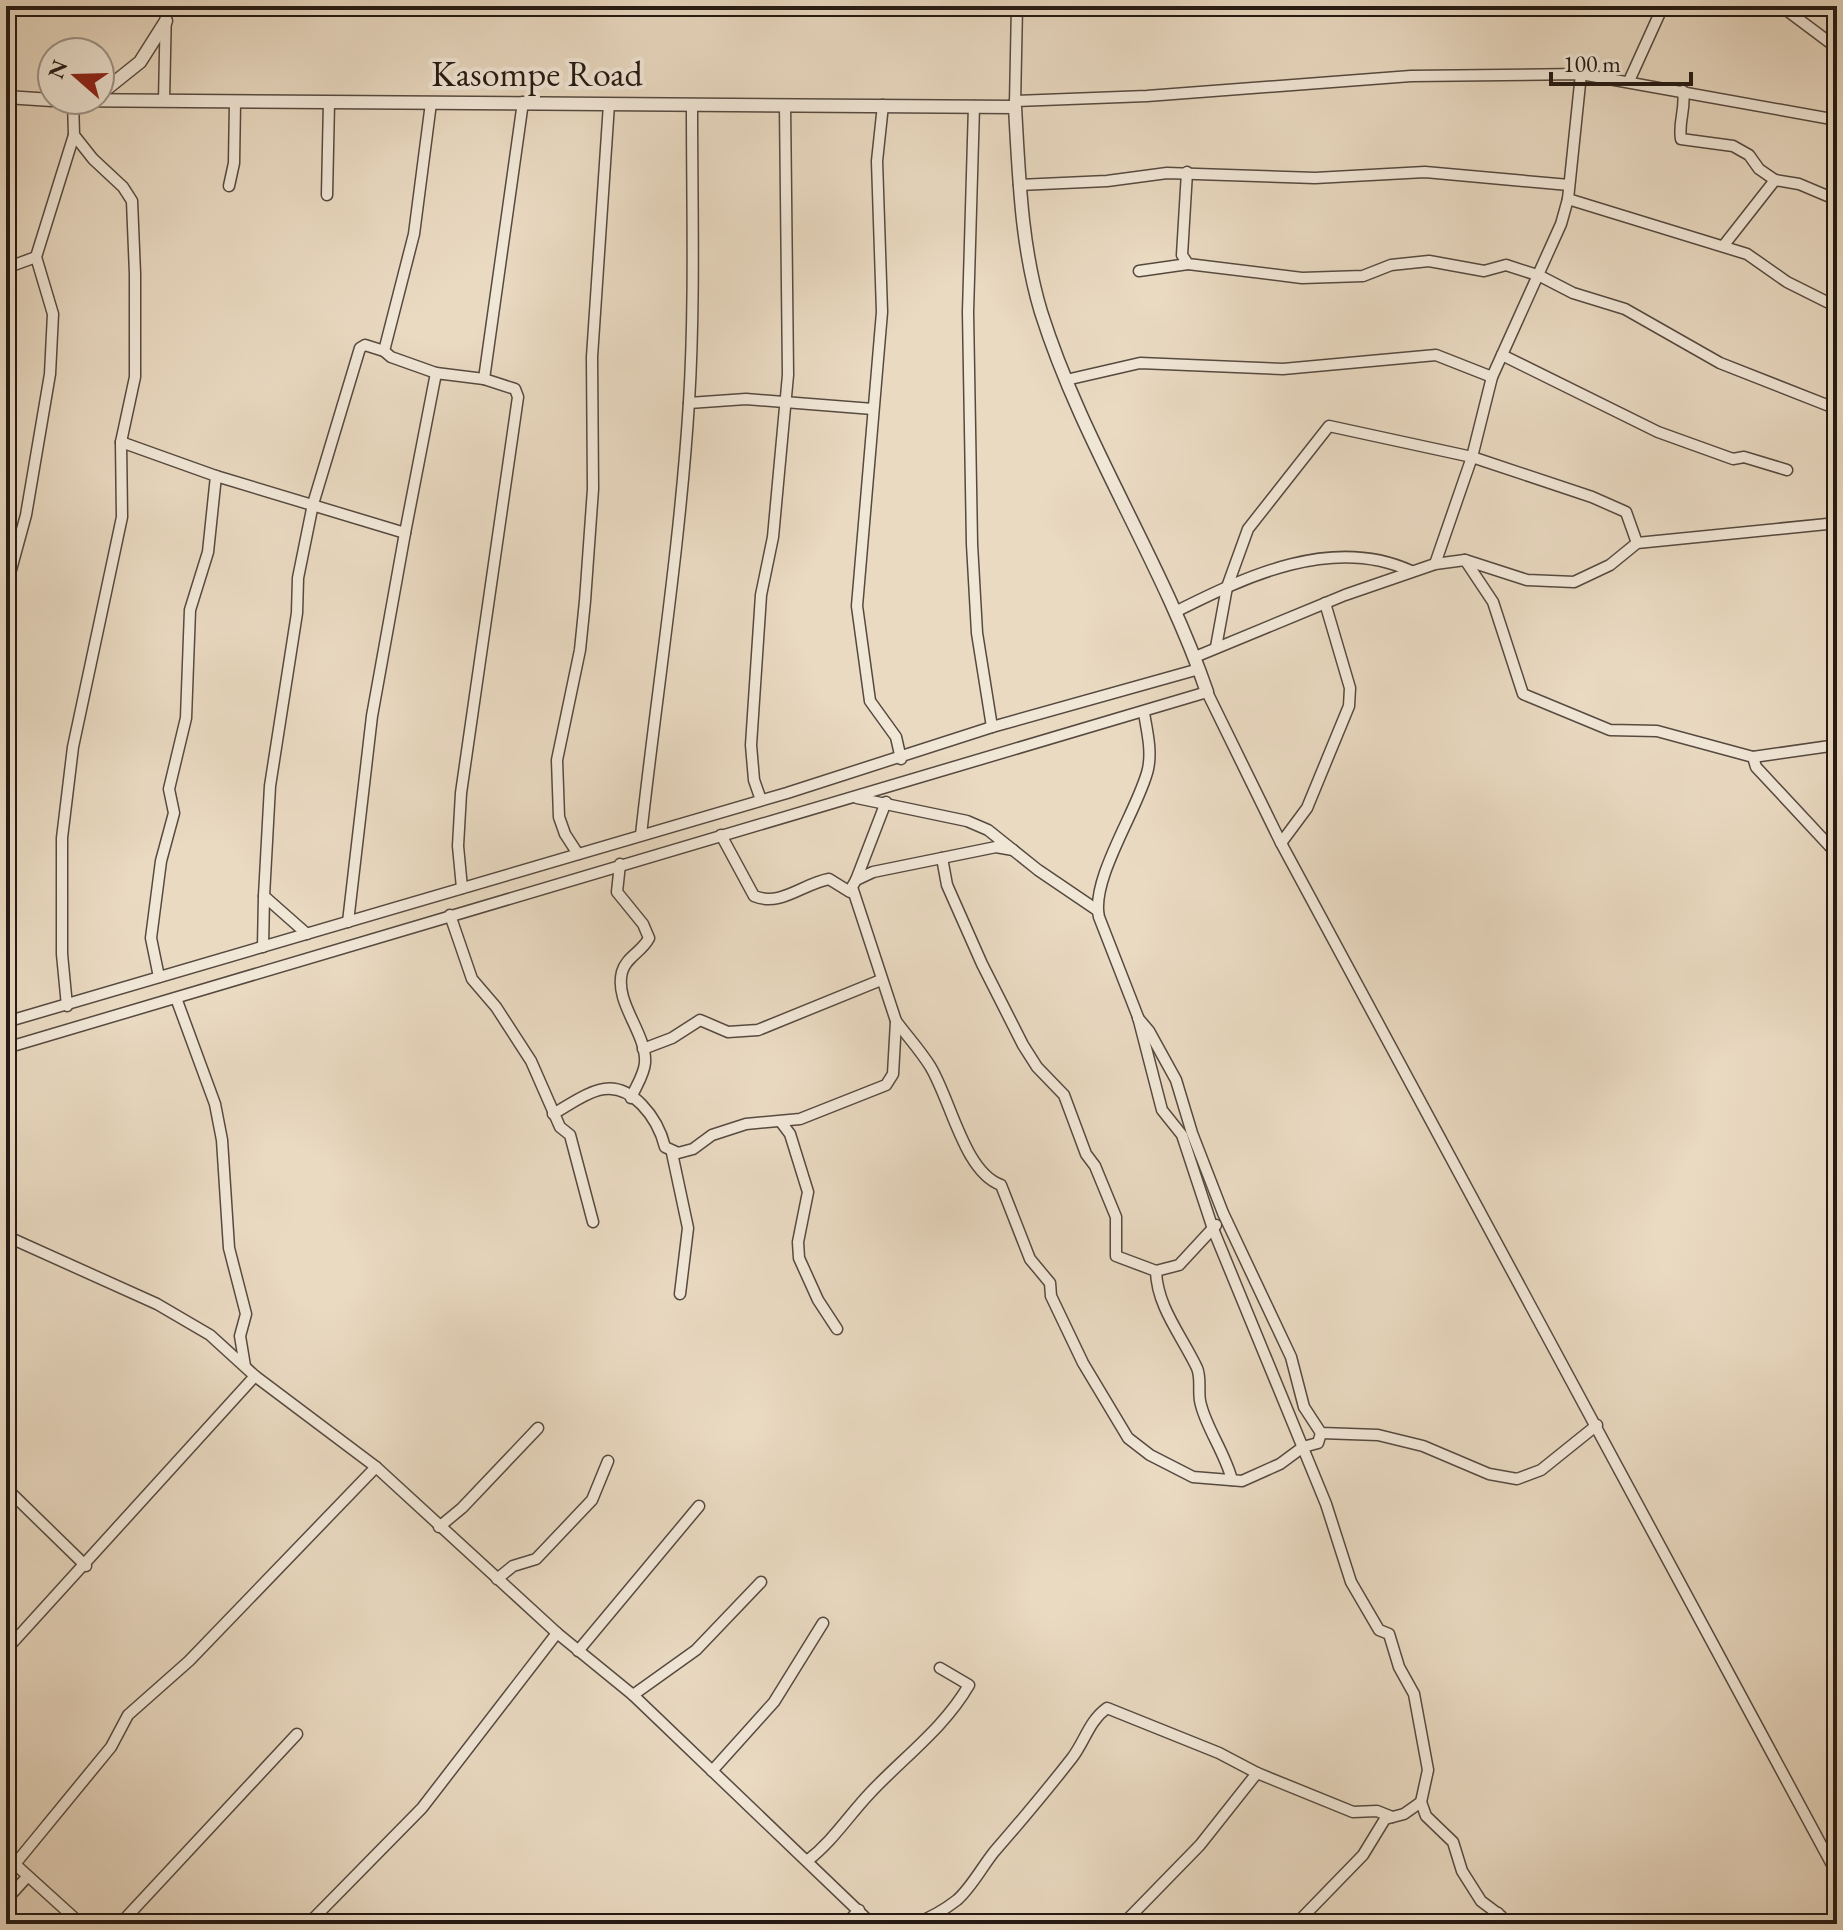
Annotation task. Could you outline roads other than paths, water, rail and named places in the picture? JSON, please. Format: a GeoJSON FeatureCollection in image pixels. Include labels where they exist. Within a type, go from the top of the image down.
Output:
{"type":"FeatureCollection","features":[{"type":"Feature","properties":{"kind":"street"},"geometry":{"type":"LineString","coordinates":[[164,101],[166,6]]}},
{"type":"Feature","properties":{"kind":"street"},"geometry":{"type":"LineString","coordinates":[[713,6],[759,6]]}},
{"type":"Feature","properties":{"kind":"street"},"geometry":{"type":"LineString","coordinates":[[847,6],[922,6]]}},
{"type":"Feature","properties":{"kind":"street"},"geometry":{"type":"LineString","coordinates":[[1017,6],[1015,104],[1023,227],[1041,311],[1066,380],[1116,494],[1177,611],[1207,692],[1281,843],[1837,1874]]}},
{"type":"Feature","properties":{"kind":"street"},"geometry":{"type":"LineString","coordinates":[[1629,81],[1663,6]]}},
{"type":"Feature","properties":{"kind":"street"},"geometry":{"type":"LineString","coordinates":[[1781,6],[1837,48]]}},
{"type":"Feature","properties":{"kind":"street"},"geometry":{"type":"LineString","coordinates":[[116,80],[145,56],[166,21]]}},
{"type":"Feature","properties":{"kind":"street"},"geometry":{"type":"LineString","coordinates":[[1015,104],[1411,76],[1581,74],[1834,117]]}},
{"type":"Feature","properties":{"kind":"street"},"geometry":{"type":"LineString","coordinates":[[1435,564],[1472,457],[1492,377],[1540,276],[1568,199],[1581,74]]}},
{"type":"Feature","properties":{"kind":"street"},"geometry":{"type":"LineString","coordinates":[[1683,91],[1686,106],[1681,139],[1733,146],[1749,155],[1759,169],[1775,180],[1799,184],[1837,200]]}},
{"type":"Feature","properties":{"kind":"street"},"geometry":{"type":"LineString","coordinates":[[6,97],[36,99]]}},
{"type":"Feature","properties":{"kind":"street","name":"Kasompe Road"},"geometry":{"type":"LineString","coordinates":[[116,100],[1015,104]]}},
{"type":"Feature","properties":{"kind":"street"},"geometry":{"type":"LineString","coordinates":[[229,186],[234,163],[235,102]]}},
{"type":"Feature","properties":{"kind":"street"},"geometry":{"type":"LineString","coordinates":[[327,195],[329,102]]}},
{"type":"Feature","properties":{"kind":"street"},"geometry":{"type":"LineString","coordinates":[[484,379],[523,102]]}},
{"type":"Feature","properties":{"kind":"street"},"geometry":{"type":"LineString","coordinates":[[384,351],[414,234],[431,103]]}},
{"type":"Feature","properties":{"kind":"street"},"geometry":{"type":"LineString","coordinates":[[578,854],[559,817],[557,760],[580,650],[585,601],[593,489],[592,357],[609,104]]}},
{"type":"Feature","properties":{"kind":"street"},"geometry":{"type":"LineString","coordinates":[[641,835],[656,703],[673,599],[689,403],[693,317],[692,105]]}},
{"type":"Feature","properties":{"kind":"street"},"geometry":{"type":"LineString","coordinates":[[761,800],[754,780],[751,745],[761,595],[773,537],[787,402],[785,105]]}},
{"type":"Feature","properties":{"kind":"street"},"geometry":{"type":"LineString","coordinates":[[883,105],[877,161],[882,312],[857,606],[870,701],[896,737],[901,759]]}},
{"type":"Feature","properties":{"kind":"street"},"geometry":{"type":"LineString","coordinates":[[974,106],[968,312],[973,559],[977,633],[992,727]]}},
{"type":"Feature","properties":{"kind":"street"},"geometry":{"type":"LineString","coordinates":[[6,588],[26,515],[50,374],[51,295],[38,269],[36,257],[74,135],[73,116]]}},
{"type":"Feature","properties":{"kind":"street"},"geometry":{"type":"LineString","coordinates":[[67,1006],[62,954],[62,838],[73,747],[122,517],[121,442],[135,377],[134,210],[123,187],[93,159],[74,135]]}},
{"type":"Feature","properties":{"kind":"street"},"geometry":{"type":"LineString","coordinates":[[1019,185],[1107,181],[1187,172],[1315,178],[1425,172],[1569,185]]}},
{"type":"Feature","properties":{"kind":"street"},"geometry":{"type":"LineString","coordinates":[[1187,172],[1182,255],[1188,264]]}},
{"type":"Feature","properties":{"kind":"street"},"geometry":{"type":"LineString","coordinates":[[1724,245],[1775,180]]}},
{"type":"Feature","properties":{"kind":"street"},"geometry":{"type":"LineString","coordinates":[[1568,199],[1747,254],[1787,282],[1837,307]]}},
{"type":"Feature","properties":{"kind":"street"},"geometry":{"type":"LineString","coordinates":[[6,268],[36,257]]}},
{"type":"Feature","properties":{"kind":"street"},"geometry":{"type":"LineString","coordinates":[[1139,271],[1188,264],[1302,278],[1363,276],[1391,265],[1429,261],[1484,271],[1506,265],[1540,276],[1573,293],[1625,309],[1731,368],[1837,409]]}},
{"type":"Feature","properties":{"kind":"street"},"geometry":{"type":"LineString","coordinates":[[263,947],[270,786],[297,613],[298,578],[313,504],[360,348],[365,345],[436,373],[484,379],[515,389],[518,397],[461,793],[458,846],[462,888]]}},
{"type":"Feature","properties":{"kind":"street"},"geometry":{"type":"LineString","coordinates":[[1066,380],[1140,363],[1283,369],[1436,355],[1492,377]]}},
{"type":"Feature","properties":{"kind":"street"},"geometry":{"type":"LineString","coordinates":[[1502,355],[1658,432],[1733,459],[1744,457],[1787,470]]}},
{"type":"Feature","properties":{"kind":"street"},"geometry":{"type":"LineString","coordinates":[[348,922],[372,716],[436,373]]}},
{"type":"Feature","properties":{"kind":"street"},"geometry":{"type":"LineString","coordinates":[[689,403],[746,399],[873,409]]}},
{"type":"Feature","properties":{"kind":"street"},"geometry":{"type":"LineString","coordinates":[[1216,647],[1227,587],[1248,529],[1329,426],[1472,457],[1622,509],[1631,518],[1637,543]]}},
{"type":"Feature","properties":{"kind":"street"},"geometry":{"type":"LineString","coordinates":[[121,442],[216,476],[405,533]]}},
{"type":"Feature","properties":{"kind":"street"},"geometry":{"type":"LineString","coordinates":[[159,977],[151,938],[161,861],[174,813],[169,789],[186,718],[184,689],[190,610],[208,552],[216,476]]}},
{"type":"Feature","properties":{"kind":"street"},"geometry":{"type":"LineString","coordinates":[[6,1022],[901,759],[1197,663],[1216,647],[1325,603],[1435,564],[1465,560],[1527,580],[1574,582],[1610,565],[1637,543],[1837,523]]}},
{"type":"Feature","properties":{"kind":"street"},"geometry":{"type":"LineString","coordinates":[[1177,611],[1227,587],[1285,565],[1329,559],[1368,559],[1393,563],[1411,571]]}},
{"type":"Feature","properties":{"kind":"street"},"geometry":{"type":"LineString","coordinates":[[1465,560],[1498,614],[1523,694],[1610,730],[1657,731],[1753,757],[1837,745]]}},
{"type":"Feature","properties":{"kind":"street"},"geometry":{"type":"LineString","coordinates":[[1281,843],[1311,801],[1349,706],[1350,688],[1325,603]]}},
{"type":"Feature","properties":{"kind":"street"},"geometry":{"type":"LineString","coordinates":[[6,1048],[1207,692]]}},
{"type":"Feature","properties":{"kind":"street"},"geometry":{"type":"LineString","coordinates":[[1097,910],[1118,836],[1149,766],[1144,713]]}},
{"type":"Feature","properties":{"kind":"street"},"geometry":{"type":"LineString","coordinates":[[1753,757],[1756,767],[1837,854]]}},
{"type":"Feature","properties":{"kind":"street"},"geometry":{"type":"LineString","coordinates":[[851,797],[967,821],[988,830],[1097,910],[1138,1017],[1162,1110],[1182,1135],[1213,1229],[1326,1504],[1351,1582],[1379,1630],[1389,1634],[1399,1667],[1414,1694],[1428,1770],[1421,1802],[1426,1816],[1453,1842],[1462,1871],[1481,1901],[1498,1913],[1505,1924]]}},
{"type":"Feature","properties":{"kind":"street"},"geometry":{"type":"LineString","coordinates":[[850,892],[886,802]]}},
{"type":"Feature","properties":{"kind":"street"},"geometry":{"type":"LineString","coordinates":[[721,835],[754,896],[779,899],[807,885],[829,879],[850,892],[896,1021],[931,1067],[951,1106],[969,1154],[986,1179],[1001,1185],[1030,1259],[1050,1283],[1051,1296],[1083,1363],[1128,1438],[1150,1455],[1193,1477],[1242,1481],[1280,1464],[1303,1447],[1318,1443],[1321,1433]]}},
{"type":"Feature","properties":{"kind":"street"},"geometry":{"type":"LineString","coordinates":[[856,880],[873,872],[996,847],[1013,850]]}},
{"type":"Feature","properties":{"kind":"street"},"geometry":{"type":"LineString","coordinates":[[942,858],[947,885],[1023,1045],[1037,1067],[1064,1095],[1086,1154],[1095,1166],[1116,1217],[1116,1256],[1156,1271],[1179,1265],[1213,1229],[1223,1213]]}},
{"type":"Feature","properties":{"kind":"street"},"geometry":{"type":"LineString","coordinates":[[620,864],[617,892],[643,924],[649,938],[625,966],[621,981],[643,1049],[645,1066],[631,1098]]}},
{"type":"Feature","properties":{"kind":"street"},"geometry":{"type":"LineString","coordinates":[[264,896],[307,934]]}},
{"type":"Feature","properties":{"kind":"street"},"geometry":{"type":"LineString","coordinates":[[450,915],[472,979],[501,1014],[531,1061],[553,1114],[560,1127],[570,1135],[593,1222]]}},
{"type":"Feature","properties":{"kind":"street"},"geometry":{"type":"LineString","coordinates":[[643,1049],[672,1038],[700,1020],[728,1032],[758,1030],[797,1011],[852,994],[881,980]]}},
{"type":"Feature","properties":{"kind":"street"},"geometry":{"type":"LineString","coordinates":[[176,998],[215,1104],[222,1140],[229,1248],[246,1314],[240,1336],[245,1366]]}},
{"type":"Feature","properties":{"kind":"street"},"geometry":{"type":"LineString","coordinates":[[1138,1017],[1176,1080],[1192,1133],[1223,1213],[1291,1357],[1304,1407],[1321,1433],[1335,1436],[1352,1433],[1378,1435],[1423,1446],[1489,1474],[1517,1479],[1541,1470],[1597,1425]]}},
{"type":"Feature","properties":{"kind":"street"},"geometry":{"type":"LineString","coordinates":[[672,1153],[693,1149],[712,1135],[746,1124],[800,1119],[886,1085],[893,1074],[896,1021]]}},
{"type":"Feature","properties":{"kind":"street"},"geometry":{"type":"LineString","coordinates":[[553,1114],[599,1090],[618,1089],[652,1116],[665,1147],[672,1153],[688,1228],[680,1294]]}},
{"type":"Feature","properties":{"kind":"street"},"geometry":{"type":"LineString","coordinates":[[781,1122],[790,1134],[808,1192],[798,1242],[799,1258],[818,1300],[837,1329]]}},
{"type":"Feature","properties":{"kind":"street"},"geometry":{"type":"LineString","coordinates":[[6,1236],[157,1304],[210,1335],[255,1376],[376,1467],[557,1633],[633,1695],[872,1924]]}},
{"type":"Feature","properties":{"kind":"street"},"geometry":{"type":"LineString","coordinates":[[1156,1271],[1157,1288],[1164,1309],[1199,1374],[1200,1405],[1224,1452],[1232,1480]]}},
{"type":"Feature","properties":{"kind":"street"},"geometry":{"type":"LineString","coordinates":[[7,1648],[86,1566],[255,1376]]}},
{"type":"Feature","properties":{"kind":"street"},"geometry":{"type":"LineString","coordinates":[[439,1527],[462,1508],[538,1428]]}},
{"type":"Feature","properties":{"kind":"street"},"geometry":{"type":"LineString","coordinates":[[497,1579],[513,1566],[536,1559],[592,1500],[608,1461]]}},
{"type":"Feature","properties":{"kind":"street"},"geometry":{"type":"LineString","coordinates":[[15,1864],[111,1747],[128,1715],[189,1661],[376,1467]]}},
{"type":"Feature","properties":{"kind":"street"},"geometry":{"type":"LineString","coordinates":[[6,1488],[86,1566]]}},
{"type":"Feature","properties":{"kind":"street"},"geometry":{"type":"LineString","coordinates":[[578,1651],[699,1506]]}},
{"type":"Feature","properties":{"kind":"street"},"geometry":{"type":"LineString","coordinates":[[633,1695],[696,1650],[761,1582]]}},
{"type":"Feature","properties":{"kind":"street"},"geometry":{"type":"LineString","coordinates":[[712,1771],[774,1702],[823,1623]]}},
{"type":"Feature","properties":{"kind":"street"},"geometry":{"type":"LineString","coordinates":[[308,1924],[422,1808],[557,1633]]}},
{"type":"Feature","properties":{"kind":"street"},"geometry":{"type":"LineString","coordinates":[[807,1861],[828,1846],[872,1791],[959,1703],[969,1685],[940,1668]]}},
{"type":"Feature","properties":{"kind":"street"},"geometry":{"type":"LineString","coordinates":[[914,1924],[933,1917],[960,1898],[995,1851],[1031,1813],[1053,1777],[1073,1757],[1088,1729],[1107,1708],[1353,1812],[1377,1811],[1392,1817]]}},
{"type":"Feature","properties":{"kind":"street"},"geometry":{"type":"LineString","coordinates":[[120,1924],[297,1734]]}},
{"type":"Feature","properties":{"kind":"street"},"geometry":{"type":"LineString","coordinates":[[1123,1924],[1200,1845],[1257,1773]]}},
{"type":"Feature","properties":{"kind":"street"},"geometry":{"type":"LineString","coordinates":[[1296,1924],[1363,1855],[1385,1819],[1404,1814],[1421,1802]]}},
{"type":"Feature","properties":{"kind":"street"},"geometry":{"type":"LineString","coordinates":[[6,1856],[81,1924]]}},
{"type":"Feature","properties":{"kind":"street"},"geometry":{"type":"LineString","coordinates":[[6,1900],[27,1877]]}},
{"type":"Feature","properties":{"kind":"street"},"geometry":{"type":"LineString","coordinates":[[846,1924],[859,1910]]}},
{"type":"Feature","properties":{"kind":"street"},"geometry":{"type":"LineString","coordinates":[[1487,1924],[1498,1913]]}}]}
